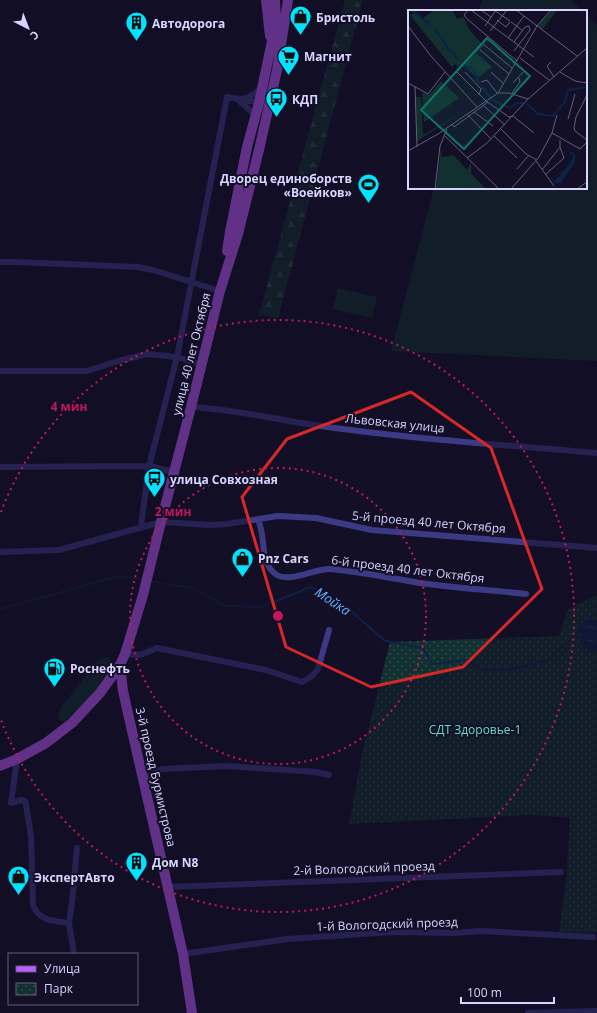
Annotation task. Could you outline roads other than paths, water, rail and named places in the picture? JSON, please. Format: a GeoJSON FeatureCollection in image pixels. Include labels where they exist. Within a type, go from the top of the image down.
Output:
{"type":"FeatureCollection","features":[{"type":"Feature","properties":{"kind":"main road"},"geometry":{"type":"LineString","coordinates":[[266,0],[276,47]]}},
{"type":"Feature","properties":{"kind":"main road","name":"улица 40 лет Октября"},"geometry":{"type":"LineString","coordinates":[[0,766],[17,759],[46,743],[72,723],[100,693],[120,665],[125,654],[143,595],[160,522],[192,407],[224,275],[238,231],[264,104],[277,70],[275,0]]}},
{"type":"Feature","properties":{"kind":"main road","name":"улица 40 лет Октября"},"geometry":{"type":"LineString","coordinates":[[264,104],[263,87],[276,47],[288,0]]}},
{"type":"Feature","properties":{"kind":"main road","name":"улица 40 лет Октября"},"geometry":{"type":"LineString","coordinates":[[276,47],[288,25],[295,0]]}},
{"type":"Feature","properties":{"kind":"main road"},"geometry":{"type":"LineString","coordinates":[[224,275],[230,232],[247,148],[255,117],[264,104]]}},
{"type":"Feature","properties":{"kind":"main road","name":"3-й проезд Бурмистрова"},"geometry":{"type":"LineString","coordinates":[[120,665],[123,691],[183,954],[192,1013]]}},
{"type":"Feature","properties":{"kind":"street"},"geometry":{"type":"LineString","coordinates":[[237,99],[249,97],[263,87]]}},
{"type":"Feature","properties":{"kind":"street"},"geometry":{"type":"LineString","coordinates":[[141,526],[149,466],[177,357],[227,97],[264,104]]}},
{"type":"Feature","properties":{"kind":"street"},"geometry":{"type":"LineString","coordinates":[[237,99],[251,110],[255,117]]}},
{"type":"Feature","properties":{"kind":"street"},"geometry":{"type":"LineString","coordinates":[[0,262],[137,267],[153,270],[220,291]]}},
{"type":"Feature","properties":{"kind":"street"},"geometry":{"type":"LineString","coordinates":[[0,371],[87,371],[147,354],[177,357],[202,364]]}},
{"type":"Feature","properties":{"kind":"street","name":"Львовская улица"},"geometry":{"type":"LineString","coordinates":[[192,407],[215,409],[327,427],[424,438],[597,453]]}},
{"type":"Feature","properties":{"kind":"street"},"geometry":{"type":"LineString","coordinates":[[0,467],[149,466],[174,472]]}},
{"type":"Feature","properties":{"kind":"street","name":"5-й проезд 40 лет Октября"},"geometry":{"type":"LineString","coordinates":[[0,552],[59,550],[141,526],[160,522],[211,525],[258,520],[278,516],[311,517],[372,530],[597,548]]}},
{"type":"Feature","properties":{"kind":"street","name":"6-й проезд 40 лет Октября"},"geometry":{"type":"LineString","coordinates":[[258,520],[262,529],[264,551],[267,562],[272,571],[287,578],[320,570],[331,569],[422,583],[526,594]]}},
{"type":"Feature","properties":{"kind":"street"},"geometry":{"type":"LineString","coordinates":[[125,654],[140,655],[157,648],[266,670],[302,682],[312,676],[318,669],[329,630]]}},
{"type":"Feature","properties":{"kind":"street"},"geometry":{"type":"LineString","coordinates":[[17,759],[11,803],[22,800],[25,801],[26,805],[31,836],[33,905],[37,913],[44,919],[68,923]]}},
{"type":"Feature","properties":{"kind":"street"},"geometry":{"type":"LineString","coordinates":[[143,779],[162,769],[227,766],[316,772],[329,775]]}},
{"type":"Feature","properties":{"kind":"street"},"geometry":{"type":"LineString","coordinates":[[74,953],[68,923],[72,902],[77,848]]}},
{"type":"Feature","properties":{"kind":"street","name":"2-й Вологодский проезд"},"geometry":{"type":"LineString","coordinates":[[169,888],[561,872]]}},
{"type":"Feature","properties":{"kind":"street","name":"1-й Вологодский проезд"},"geometry":{"type":"LineString","coordinates":[[183,954],[288,939],[393,932],[455,933],[480,931],[594,937]]}},
{"type":"Feature","properties":{"kind":"street"},"geometry":{"type":"LineString","coordinates":[[528,1013],[597,1011]]}},
{"type":"Feature","properties":{"kind":"water"},"geometry":{"type":"Polygon","coordinates":[[[588,619],[597,620],[597,650],[590,652],[580,644],[577,627],[588,619]]]}},
{"type":"Feature","properties":{"kind":"waterway","name":"Мойка"},"geometry":{"type":"LineString","coordinates":[[0,609],[119,576],[143,580]]}},
{"type":"Feature","properties":{"kind":"waterway","name":"Мойка"},"geometry":{"type":"LineString","coordinates":[[149,581],[192,588],[226,606],[261,607],[311,587],[352,612],[385,641],[423,648],[432,664],[468,660],[480,670],[509,670],[549,660],[579,632],[582,632]]}},
{"type":"Feature","properties":{"kind":"place","name":"Бристоль"},"geometry":{"type":"Point","coordinates":[301,36]}},
{"type":"Feature","properties":{"kind":"place","name":"Автодорога"},"geometry":{"type":"Point","coordinates":[136,42]}},
{"type":"Feature","properties":{"kind":"place","name":"Магнит"},"geometry":{"type":"Point","coordinates":[289,76]}},
{"type":"Feature","properties":{"kind":"place","name":"КДП"},"geometry":{"type":"Point","coordinates":[277,118]}},
{"type":"Feature","properties":{"kind":"place","name":"Дворец единоборств «Воейков»"},"geometry":{"type":"Point","coordinates":[368,204]}},
{"type":"Feature","properties":{"kind":"place","name":"улица Совхозная"},"geometry":{"type":"Point","coordinates":[155,498]}},
{"type":"Feature","properties":{"kind":"place","name":"Pnz Cars"},"geometry":{"type":"Point","coordinates":[243,578]}},
{"type":"Feature","properties":{"kind":"place","name":"Роснефть"},"geometry":{"type":"Point","coordinates":[55,688]}},
{"type":"Feature","properties":{"kind":"place","name":"Дом N8"},"geometry":{"type":"Point","coordinates":[136,882]}},
{"type":"Feature","properties":{"kind":"place","name":"ЭкспертАвто"},"geometry":{"type":"Point","coordinates":[18,896]}},
{"type":"Feature","properties":{"kind":"park label","name":"СДТ Здоровье-1"},"geometry":{"type":"Point","coordinates":[475,729]}}]}
